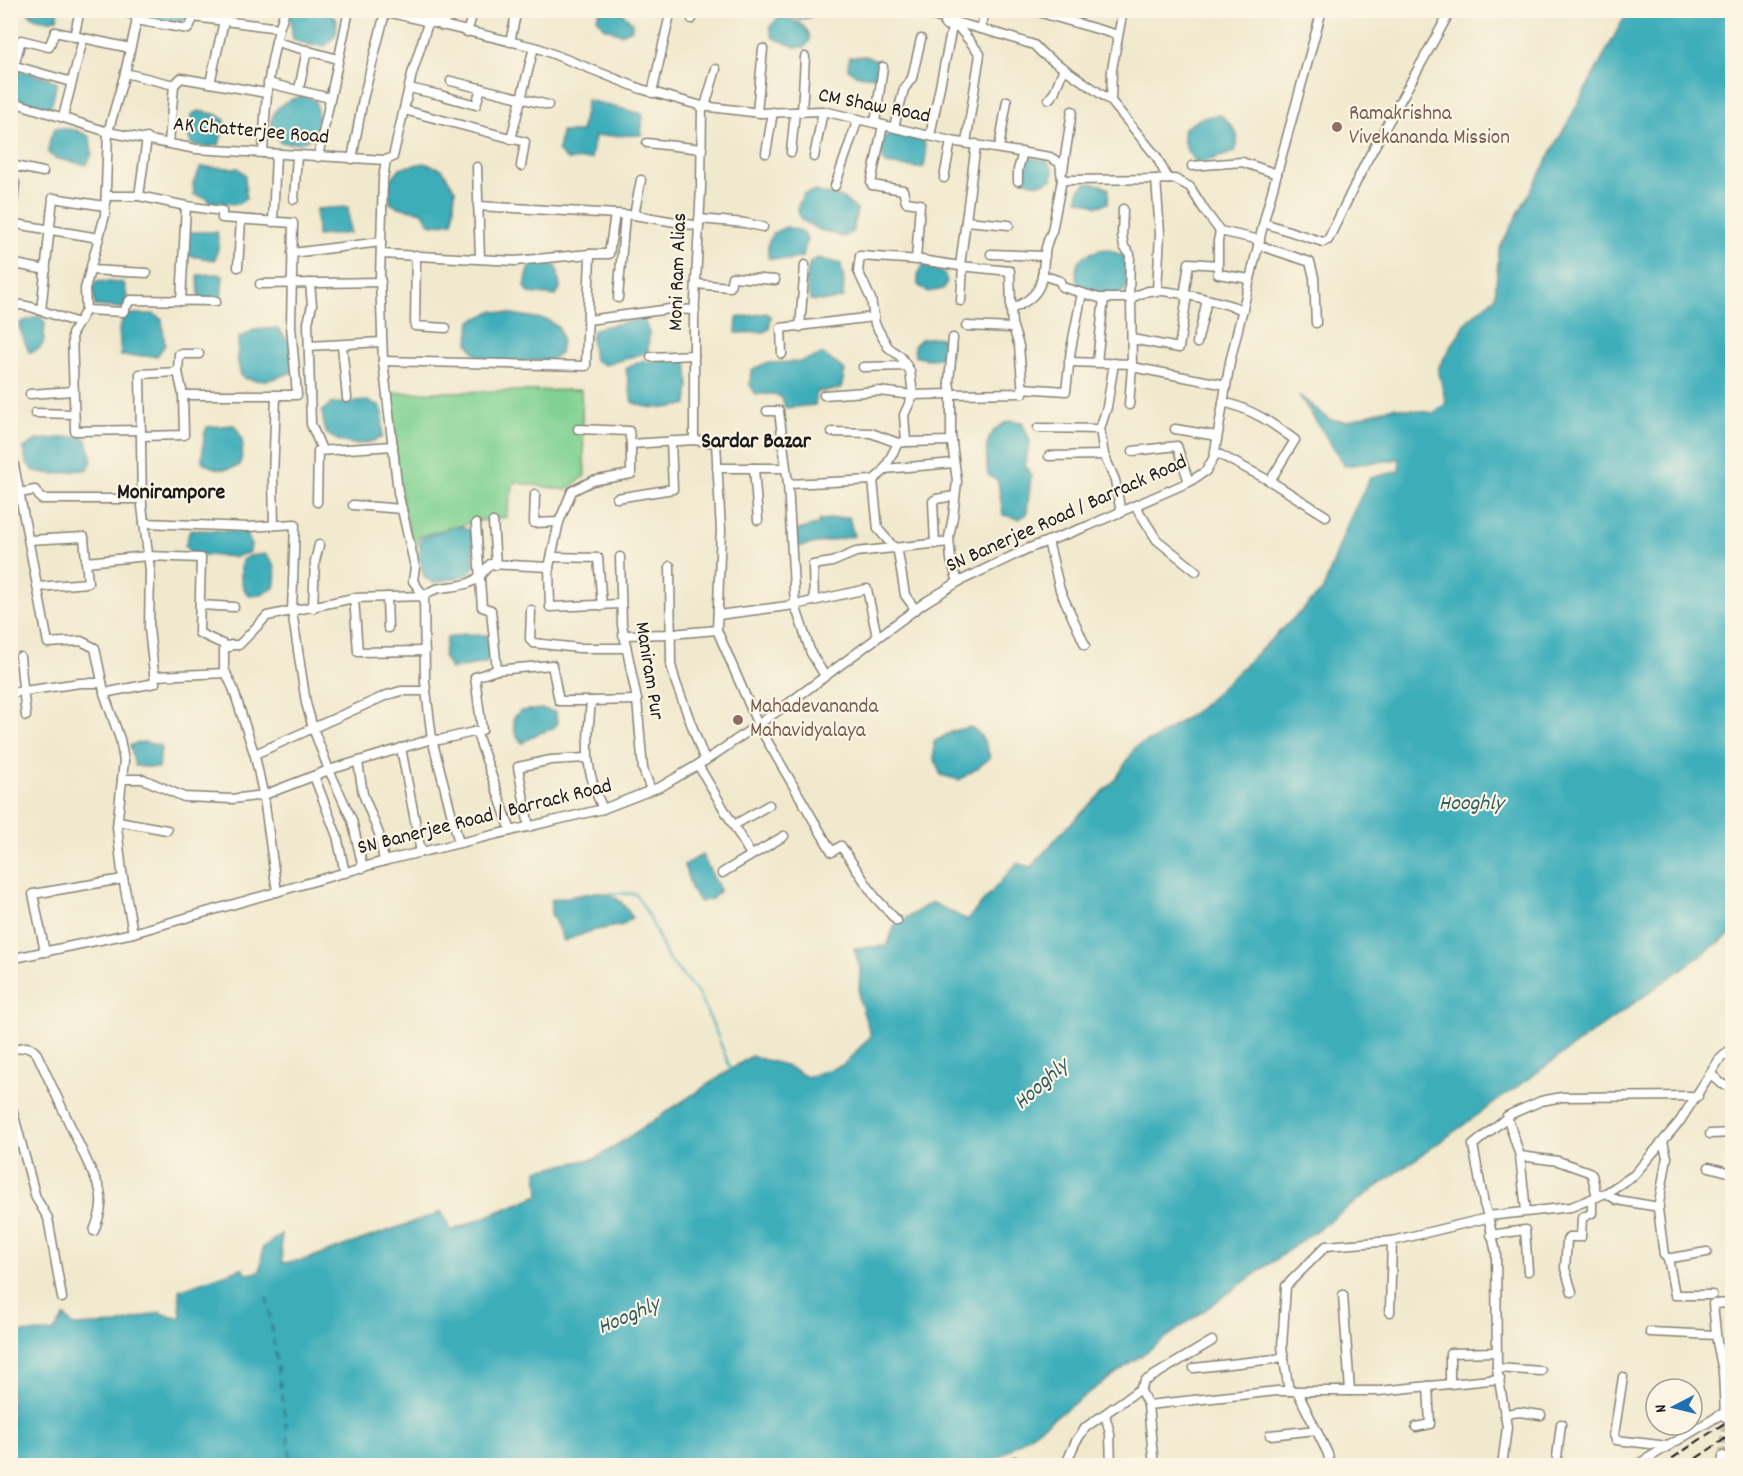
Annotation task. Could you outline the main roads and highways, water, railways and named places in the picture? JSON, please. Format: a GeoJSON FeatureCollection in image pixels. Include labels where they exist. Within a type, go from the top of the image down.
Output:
{"type":"FeatureCollection","features":[{"type":"Feature","properties":{"kind":"water"},"geometry":{"type":"Polygon","coordinates":[[[294,10],[329,11],[337,21],[336,35],[325,46],[308,45],[293,40],[290,16],[294,10]]]}},
{"type":"Feature","properties":{"kind":"water"},"geometry":{"type":"Polygon","coordinates":[[[27,11],[58,11],[57,19],[40,20],[27,11]]]}},
{"type":"Feature","properties":{"kind":"water"},"geometry":{"type":"Polygon","coordinates":[[[152,11],[205,11],[204,14],[175,24],[156,22],[152,11]]]}},
{"type":"Feature","properties":{"kind":"water"},"geometry":{"type":"Polygon","coordinates":[[[600,11],[620,11],[632,22],[632,29],[621,34],[603,27],[597,18],[600,11]]]}},
{"type":"Feature","properties":{"kind":"water"},"geometry":{"type":"Polygon","coordinates":[[[775,11],[817,11],[808,18],[802,19],[775,11]]]}},
{"type":"Feature","properties":{"kind":"water","name":"Hooghly"},"geometry":{"type":"Polygon","coordinates":[[[1628,11],[1732,11],[1732,933],[988,1465],[11,1466],[11,1333],[53,1332],[65,1316],[73,1326],[117,1324],[160,1312],[171,1317],[181,1317],[179,1290],[242,1268],[246,1274],[260,1272],[263,1248],[281,1234],[282,1263],[304,1260],[442,1212],[451,1231],[539,1195],[537,1170],[597,1158],[751,1056],[785,1065],[807,1077],[843,1065],[871,1036],[859,999],[860,968],[854,948],[887,946],[895,925],[932,902],[967,920],[1017,863],[1031,867],[1061,833],[1116,779],[1136,746],[1155,739],[1200,708],[1323,590],[1347,525],[1370,478],[1399,471],[1400,459],[1345,466],[1299,395],[1330,420],[1349,421],[1393,407],[1433,413],[1446,404],[1438,368],[1467,321],[1495,297],[1499,249],[1628,11]]]}},
{"type":"Feature","properties":{"kind":"water"},"geometry":{"type":"Polygon","coordinates":[[[779,17],[804,26],[810,40],[805,47],[795,47],[772,37],[770,27],[779,17]]]}},
{"type":"Feature","properties":{"kind":"water"},"geometry":{"type":"Polygon","coordinates":[[[866,56],[877,60],[880,68],[877,77],[856,75],[848,69],[849,57],[866,56]]]}},
{"type":"Feature","properties":{"kind":"water"},"geometry":{"type":"Polygon","coordinates":[[[19,70],[48,78],[57,83],[50,111],[11,98],[19,70]]]}},
{"type":"Feature","properties":{"kind":"water"},"geometry":{"type":"Polygon","coordinates":[[[304,96],[316,101],[318,119],[314,137],[297,143],[280,142],[272,125],[275,112],[287,102],[304,96]]]}},
{"type":"Feature","properties":{"kind":"water"},"geometry":{"type":"Polygon","coordinates":[[[587,100],[643,114],[641,135],[595,136],[591,159],[567,160],[558,151],[561,132],[581,132],[587,100]]]}},
{"type":"Feature","properties":{"kind":"water"},"geometry":{"type":"Polygon","coordinates":[[[198,111],[215,114],[225,120],[219,145],[205,147],[191,144],[188,134],[191,115],[198,111]]]}},
{"type":"Feature","properties":{"kind":"water"},"geometry":{"type":"Polygon","coordinates":[[[1221,115],[1236,131],[1238,140],[1235,152],[1204,162],[1194,161],[1185,145],[1184,128],[1203,117],[1221,115]]]}},
{"type":"Feature","properties":{"kind":"water"},"geometry":{"type":"Polygon","coordinates":[[[55,128],[76,130],[90,137],[92,154],[86,165],[55,158],[48,153],[50,139],[55,128]]]}},
{"type":"Feature","properties":{"kind":"water"},"geometry":{"type":"Polygon","coordinates":[[[894,133],[924,141],[926,154],[924,167],[886,164],[881,148],[884,137],[894,133]]]}},
{"type":"Feature","properties":{"kind":"water"},"geometry":{"type":"Polygon","coordinates":[[[1023,159],[1047,161],[1053,170],[1052,179],[1036,183],[1028,182],[1021,177],[1023,159]]]}},
{"type":"Feature","properties":{"kind":"water"},"geometry":{"type":"Polygon","coordinates":[[[424,163],[442,169],[455,190],[453,222],[432,225],[423,212],[390,203],[389,182],[400,168],[424,163]]]}},
{"type":"Feature","properties":{"kind":"water"},"geometry":{"type":"Polygon","coordinates":[[[201,167],[238,168],[245,174],[246,199],[238,204],[209,202],[207,198],[194,195],[193,183],[201,167]]]}},
{"type":"Feature","properties":{"kind":"water"},"geometry":{"type":"Polygon","coordinates":[[[1087,183],[1099,184],[1109,189],[1108,203],[1098,206],[1078,199],[1079,189],[1087,183]]]}},
{"type":"Feature","properties":{"kind":"water"},"geometry":{"type":"Polygon","coordinates":[[[815,191],[843,198],[857,210],[853,231],[844,237],[820,230],[801,220],[798,210],[800,201],[804,194],[815,191]]]}},
{"type":"Feature","properties":{"kind":"water"},"geometry":{"type":"Polygon","coordinates":[[[348,207],[350,233],[317,236],[316,209],[348,207]]]}},
{"type":"Feature","properties":{"kind":"water"},"geometry":{"type":"Polygon","coordinates":[[[786,227],[802,231],[807,238],[803,257],[788,260],[768,258],[768,244],[773,233],[786,227]]]}},
{"type":"Feature","properties":{"kind":"water"},"geometry":{"type":"Polygon","coordinates":[[[187,232],[217,232],[219,244],[215,260],[184,255],[187,232]]]}},
{"type":"Feature","properties":{"kind":"water"},"geometry":{"type":"Polygon","coordinates":[[[1106,249],[1127,257],[1127,287],[1119,296],[1097,296],[1078,291],[1076,273],[1079,261],[1088,254],[1106,249]]]}},
{"type":"Feature","properties":{"kind":"water"},"geometry":{"type":"Polygon","coordinates":[[[818,258],[841,264],[844,282],[843,298],[826,301],[810,300],[806,280],[810,262],[818,258]]]}},
{"type":"Feature","properties":{"kind":"water"},"geometry":{"type":"Polygon","coordinates":[[[533,263],[547,263],[557,267],[560,288],[556,296],[529,293],[525,287],[529,266],[533,263]]]}},
{"type":"Feature","properties":{"kind":"water"},"geometry":{"type":"Polygon","coordinates":[[[923,265],[944,273],[947,281],[943,289],[928,292],[918,285],[918,273],[923,265]]]}},
{"type":"Feature","properties":{"kind":"water"},"geometry":{"type":"Polygon","coordinates":[[[198,275],[223,276],[221,299],[199,299],[198,275]]]}},
{"type":"Feature","properties":{"kind":"water"},"geometry":{"type":"Polygon","coordinates":[[[96,281],[124,283],[127,297],[123,308],[95,306],[93,288],[96,281]]]}},
{"type":"Feature","properties":{"kind":"water"},"geometry":{"type":"Polygon","coordinates":[[[493,311],[548,320],[559,328],[562,339],[560,353],[551,360],[511,361],[478,358],[468,343],[471,321],[493,311]]]}},
{"type":"Feature","properties":{"kind":"water"},"geometry":{"type":"Polygon","coordinates":[[[766,313],[771,316],[769,329],[764,332],[736,333],[737,318],[766,313]]]}},
{"type":"Feature","properties":{"kind":"water"},"geometry":{"type":"Polygon","coordinates":[[[125,314],[154,314],[162,320],[165,345],[157,356],[121,356],[119,329],[125,314]]]}},
{"type":"Feature","properties":{"kind":"water"},"geometry":{"type":"Polygon","coordinates":[[[39,316],[45,322],[42,346],[29,352],[19,327],[21,322],[39,316]]]}},
{"type":"Feature","properties":{"kind":"water"},"geometry":{"type":"Polygon","coordinates":[[[644,319],[649,333],[648,352],[605,365],[594,360],[591,338],[594,329],[644,319]]]}},
{"type":"Feature","properties":{"kind":"water"},"geometry":{"type":"Polygon","coordinates":[[[277,328],[292,345],[292,372],[260,381],[241,376],[237,357],[239,338],[254,330],[277,328]]]}},
{"type":"Feature","properties":{"kind":"water"},"geometry":{"type":"Polygon","coordinates":[[[935,337],[948,340],[951,345],[950,355],[933,359],[915,356],[914,346],[921,339],[935,337]]]}},
{"type":"Feature","properties":{"kind":"water"},"geometry":{"type":"Polygon","coordinates":[[[823,354],[845,370],[841,389],[817,392],[815,405],[785,408],[782,398],[775,394],[756,394],[750,385],[751,370],[766,363],[800,362],[823,354]]]}},
{"type":"Feature","properties":{"kind":"water"},"geometry":{"type":"Polygon","coordinates":[[[687,359],[689,385],[687,404],[659,408],[632,402],[626,369],[637,362],[687,359]]]}},
{"type":"Feature","properties":{"kind":"water"},"geometry":{"type":"Polygon","coordinates":[[[367,401],[379,405],[383,413],[382,437],[367,443],[353,444],[338,441],[325,432],[322,411],[330,404],[367,401]]]}},
{"type":"Feature","properties":{"kind":"water"},"geometry":{"type":"Polygon","coordinates":[[[1009,421],[1022,422],[1030,441],[1025,464],[1031,475],[1027,513],[1019,519],[1003,515],[998,481],[988,475],[987,466],[986,450],[990,436],[1001,425],[1009,421]]]}},
{"type":"Feature","properties":{"kind":"water"},"geometry":{"type":"Polygon","coordinates":[[[234,425],[243,444],[240,465],[230,469],[220,469],[211,467],[202,461],[204,435],[207,427],[234,425]]]}},
{"type":"Feature","properties":{"kind":"water"},"geometry":{"type":"Polygon","coordinates":[[[83,436],[87,440],[92,461],[88,469],[54,474],[34,471],[26,462],[24,448],[37,440],[83,436]]]}},
{"type":"Feature","properties":{"kind":"water"},"geometry":{"type":"Polygon","coordinates":[[[849,517],[854,536],[796,547],[794,531],[817,525],[820,520],[849,517]]]}},
{"type":"Feature","properties":{"kind":"water"},"geometry":{"type":"Polygon","coordinates":[[[453,527],[463,527],[472,532],[474,566],[468,575],[434,583],[424,577],[419,557],[421,538],[453,527]]]}},
{"type":"Feature","properties":{"kind":"water"},"geometry":{"type":"Polygon","coordinates":[[[190,530],[246,531],[251,544],[250,552],[235,557],[191,554],[185,546],[190,530]]]}},
{"type":"Feature","properties":{"kind":"water"},"geometry":{"type":"Polygon","coordinates":[[[265,554],[275,570],[274,588],[261,595],[249,596],[241,579],[242,560],[249,556],[265,554]]]}},
{"type":"Feature","properties":{"kind":"water"},"geometry":{"type":"Polygon","coordinates":[[[464,634],[487,635],[489,657],[486,663],[451,669],[443,656],[447,638],[464,634]]]}},
{"type":"Feature","properties":{"kind":"water"},"geometry":{"type":"Polygon","coordinates":[[[542,709],[556,712],[557,724],[552,729],[537,734],[522,743],[515,733],[513,719],[520,711],[542,709]]]}},
{"type":"Feature","properties":{"kind":"water"},"geometry":{"type":"Polygon","coordinates":[[[970,727],[981,736],[990,758],[959,780],[941,775],[934,759],[934,742],[953,731],[970,727]]]}},
{"type":"Feature","properties":{"kind":"water"},"geometry":{"type":"Polygon","coordinates":[[[144,742],[161,746],[159,768],[135,766],[130,745],[144,742]]]}},
{"type":"Feature","properties":{"kind":"water"},"geometry":{"type":"Polygon","coordinates":[[[702,855],[720,890],[712,899],[700,902],[692,891],[684,865],[702,855]]]}},
{"type":"Feature","properties":{"kind":"water"},"geometry":{"type":"Polygon","coordinates":[[[597,892],[618,900],[632,917],[623,925],[591,931],[564,941],[551,913],[551,900],[597,892]]]}},
{"type":"Feature","properties":{"kind":"waterway"},"geometry":{"type":"LineString","coordinates":[[610,893],[636,894],[651,920],[668,959],[697,992],[731,1070]]}},
{"type":"Feature","properties":{"kind":"tunnel"},"geometry":{"type":"LineString","coordinates":[[1723,1456],[1725,1417]]}},
{"type":"Feature","properties":{"kind":"railway"},"geometry":{"type":"LineString","coordinates":[[1661,1466],[1732,1418]]}},
{"type":"Feature","properties":{"kind":"railway"},"geometry":{"type":"LineString","coordinates":[[1685,1466],[1732,1434]]}},
{"type":"Feature","properties":{"kind":"place","name":"Ramakrishna Vivekananda Mission"},"geometry":{"type":"Point","coordinates":[1337,127]}},
{"type":"Feature","properties":{"kind":"place","name":"Mahadevananda Mahavidyalaya"},"geometry":{"type":"Point","coordinates":[738,720]}},
{"type":"Feature","properties":{"kind":"district","name":"Sardar Bazar"},"geometry":{"type":"Point","coordinates":[756,442]}},
{"type":"Feature","properties":{"kind":"district","name":"Monirampore"},"geometry":{"type":"Point","coordinates":[171,493]}}]}
